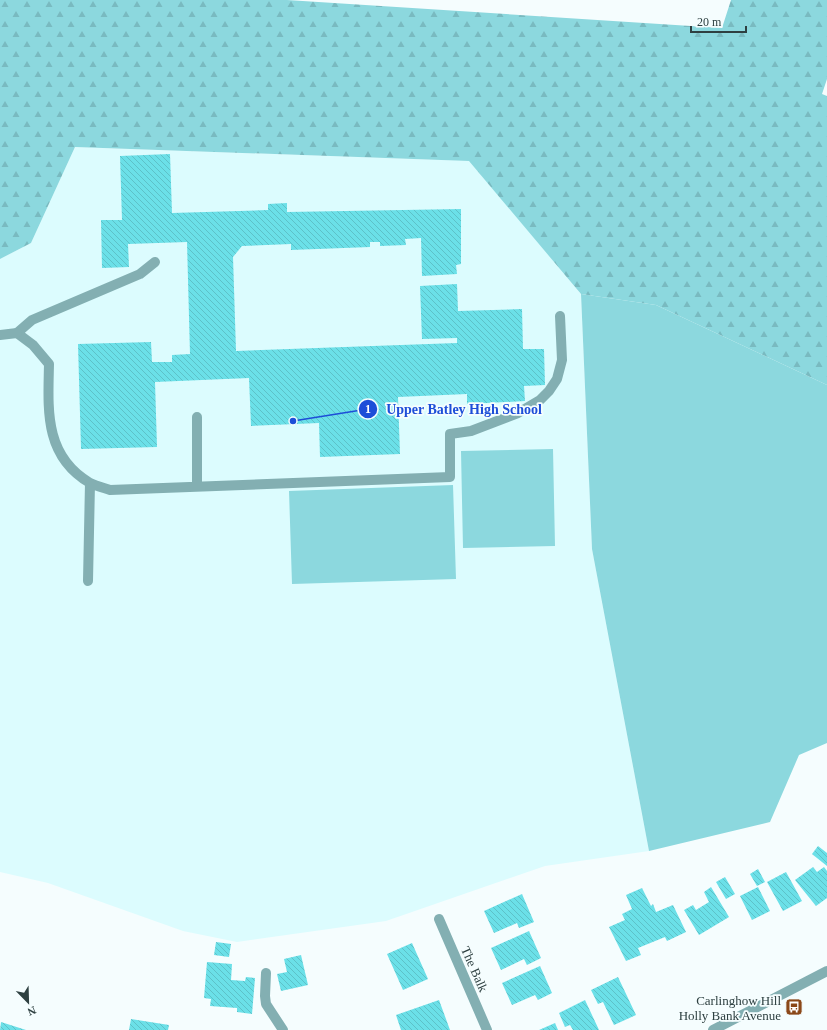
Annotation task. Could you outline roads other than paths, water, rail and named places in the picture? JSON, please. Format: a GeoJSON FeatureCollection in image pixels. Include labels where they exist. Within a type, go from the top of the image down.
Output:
{"type":"FeatureCollection","features":[{"type":"Feature","properties":{"kind":"street"},"geometry":{"type":"LineString","coordinates":[[0,335],[17,333],[32,320],[140,274],[155,262]]}},
{"type":"Feature","properties":{"kind":"street"},"geometry":{"type":"LineString","coordinates":[[17,333],[33,345],[49,364],[48,406],[54,441],[66,463],[90,483],[110,490],[450,477],[450,434],[471,431],[518,413],[540,400],[549,391],[557,379],[562,360],[560,316]]}},
{"type":"Feature","properties":{"kind":"street"},"geometry":{"type":"LineString","coordinates":[[197,417],[197,486]]}},
{"type":"Feature","properties":{"kind":"street"},"geometry":{"type":"LineString","coordinates":[[88,581],[90,483]]}},
{"type":"Feature","properties":{"kind":"street","name":"The Balk"},"geometry":{"type":"LineString","coordinates":[[439,919],[487,1030]]}},
{"type":"Feature","properties":{"kind":"street"},"geometry":{"type":"LineString","coordinates":[[713,1030],[827,971]]}},
{"type":"Feature","properties":{"kind":"street"},"geometry":{"type":"LineString","coordinates":[[266,973],[266,1004],[283,1030]]}},
{"type":"Feature","properties":{"kind":"place","name":"Upper Batley High School"},"geometry":{"type":"Point","coordinates":[293,421]}},
{"type":"Feature","properties":{"kind":"place","name":"Carlinghow Hill Holly Bank Avenue"},"geometry":{"type":"Point","coordinates":[794,1007]}}]}
